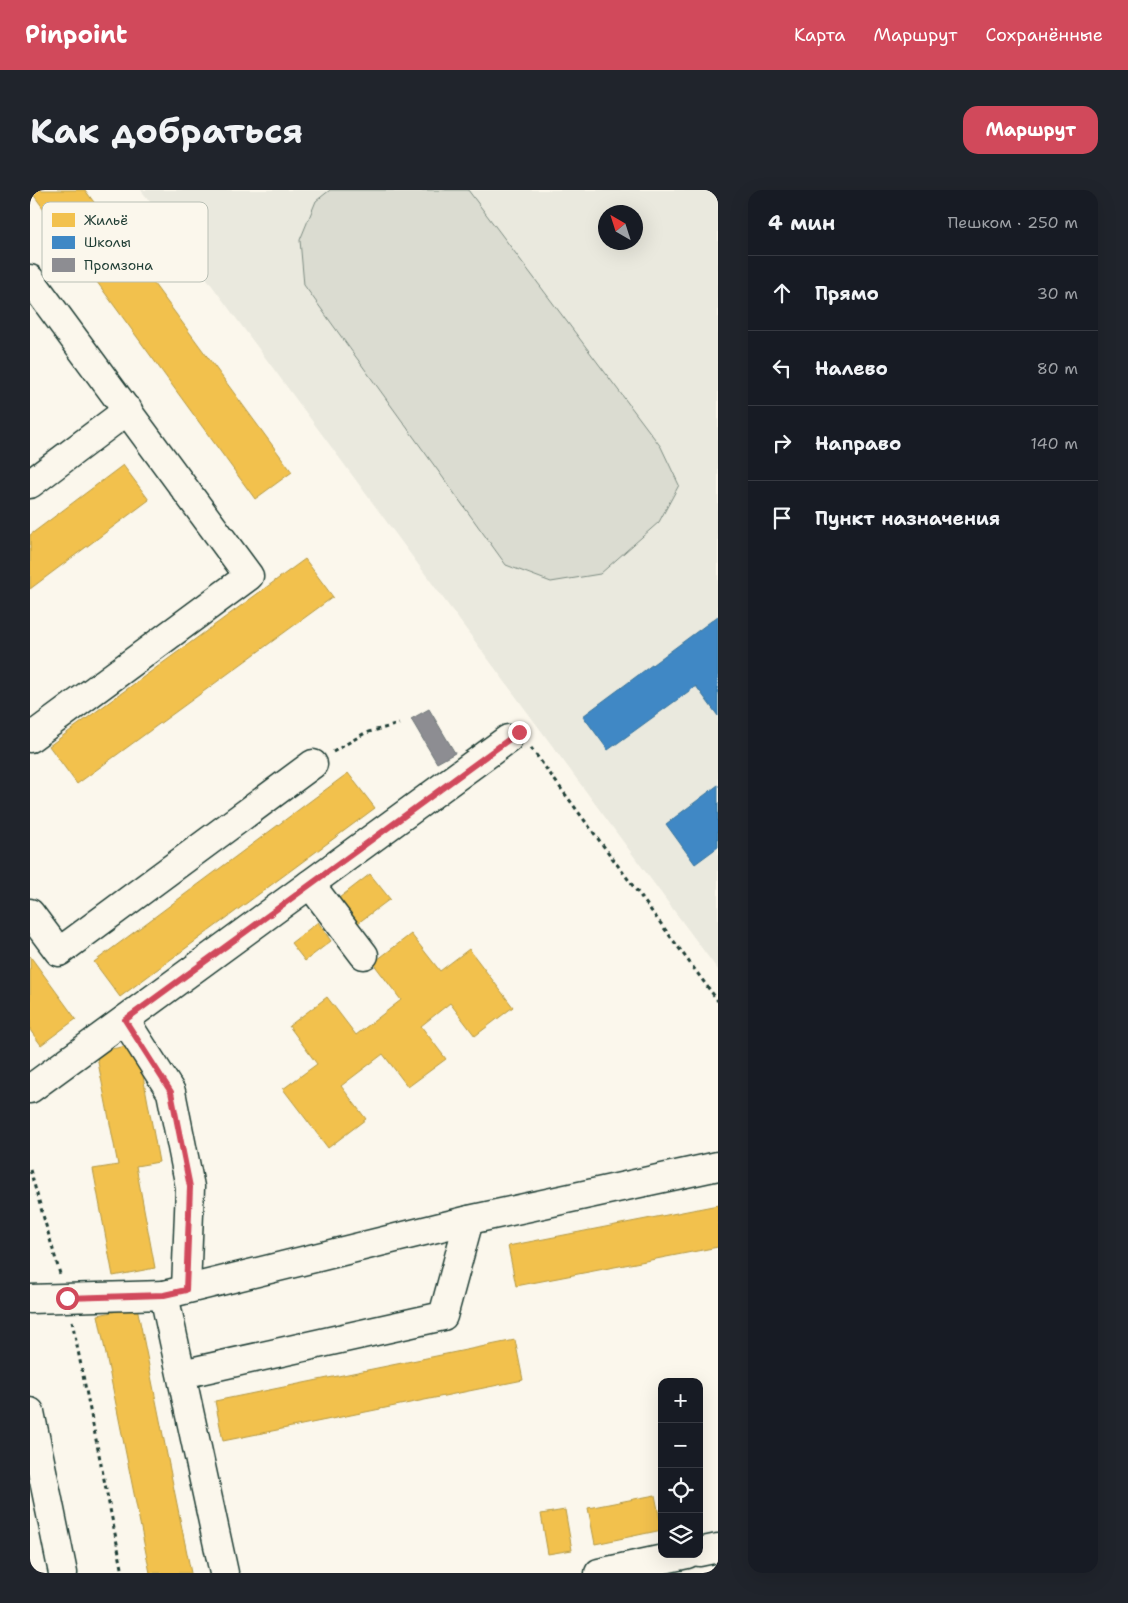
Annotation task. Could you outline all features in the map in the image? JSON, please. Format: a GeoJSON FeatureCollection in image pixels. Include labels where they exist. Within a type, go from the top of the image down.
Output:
{"type":"FeatureCollection","features":[{"type":"Feature","properties":{"kind":"street"},"geometry":{"type":"LineString","coordinates":[[30,279],[249,576],[30,738]]}},
{"type":"Feature","properties":{"kind":"street"},"geometry":{"type":"LineString","coordinates":[[30,484],[128,410]]}},
{"type":"Feature","properties":{"kind":"street"},"geometry":{"type":"LineString","coordinates":[[30,1089],[508,739]]}},
{"type":"Feature","properties":{"kind":"street"},"geometry":{"type":"LineString","coordinates":[[30,913],[58,952],[313,764]]}},
{"type":"Feature","properties":{"kind":"street"},"geometry":{"type":"LineString","coordinates":[[310,884],[364,955]]}},
{"type":"Feature","properties":{"kind":"street"},"geometry":{"type":"LineString","coordinates":[[125,1020],[171,1092],[190,1187],[175,1292],[182,1374],[224,1573]]}},
{"type":"Feature","properties":{"kind":"street"},"geometry":{"type":"LineString","coordinates":[[30,1299],[175,1292],[469,1220],[718,1166]]}},
{"type":"Feature","properties":{"kind":"street"},"geometry":{"type":"LineString","coordinates":[[182,1374],[443,1316],[469,1220]]}},
{"type":"Feature","properties":{"kind":"street"},"geometry":{"type":"LineString","coordinates":[[30,1412],[63,1573]]}},
{"type":"Feature","properties":{"kind":"street"},"geometry":{"type":"LineString","coordinates":[[703,1551],[718,1548]]}},
{"type":"Feature","properties":{"kind":"street"},"geometry":{"type":"LineString","coordinates":[[599,1573],[668,1558]]}},
{"type":"Feature","properties":{"kind":"path"},"geometry":{"type":"LineString","coordinates":[[313,764],[365,733],[399,724]]}},
{"type":"Feature","properties":{"kind":"path"},"geometry":{"type":"LineString","coordinates":[[508,739],[519,732],[718,1001]]}},
{"type":"Feature","properties":{"kind":"path"},"geometry":{"type":"LineString","coordinates":[[30,1170],[67,1298],[123,1573]]}},
{"type":"Feature","properties":{"kind":"shaded area"},"geometry":{"type":"Polygon","coordinates":[[[141,190],[718,190],[718,970],[208,281],[208,202],[150,202],[141,190]]]}},
{"type":"Feature","properties":{"kind":"shaded area"},"geometry":{"type":"Polygon","coordinates":[[[330,190],[468,190],[661,447],[679,485],[659,522],[600,574],[551,582],[506,565],[304,285],[300,240],[316,201],[330,190]]]}},
{"type":"Feature","properties":{"kind":"building: Жильё"},"geometry":{"type":"Polygon","coordinates":[[[30,190],[85,190],[94,202],[42,202],[42,206],[30,190]]]}},
{"type":"Feature","properties":{"kind":"building: Жильё"},"geometry":{"type":"Polygon","coordinates":[[[97,282],[153,282],[292,472],[255,499],[97,282]]]}},
{"type":"Feature","properties":{"kind":"building: Жильё"},"geometry":{"type":"Polygon","coordinates":[[[123,465],[149,500],[30,589],[30,535],[123,465]]]}},
{"type":"Feature","properties":{"kind":"building: Жильё"},"geometry":{"type":"Polygon","coordinates":[[[305,559],[333,597],[77,784],[49,746],[305,559]]]}},
{"type":"Feature","properties":{"kind":"building: Жильё"},"geometry":{"type":"Polygon","coordinates":[[[348,773],[375,808],[120,997],[94,962],[348,773]]]}},
{"type":"Feature","properties":{"kind":"building: Жильё"},"geometry":{"type":"Polygon","coordinates":[[[370,874],[390,899],[358,923],[339,898],[370,874]]]}},
{"type":"Feature","properties":{"kind":"building: Жильё"},"geometry":{"type":"Polygon","coordinates":[[[318,922],[331,941],[305,961],[291,943],[318,922]]]}},
{"type":"Feature","properties":{"kind":"building: Жильё"},"geometry":{"type":"Polygon","coordinates":[[[411,934],[440,971],[469,949],[513,1007],[475,1036],[450,1003],[421,1026],[446,1059],[408,1087],[383,1054],[341,1086],[366,1119],[328,1148],[283,1089],[317,1064],[289,1026],[327,997],[356,1035],[401,1000],[373,963],[411,934]]]}},
{"type":"Feature","properties":{"kind":"building: Жильё"},"geometry":{"type":"Polygon","coordinates":[[[30,956],[76,1019],[41,1045],[30,1030],[30,956]]]}},
{"type":"Feature","properties":{"kind":"building: Жильё"},"geometry":{"type":"Polygon","coordinates":[[[137,1044],[159,1162],[136,1166],[155,1268],[113,1276],[93,1169],[118,1165],[96,1052],[137,1044]]]}},
{"type":"Feature","properties":{"kind":"building: Жильё"},"geometry":{"type":"Polygon","coordinates":[[[718,1205],[718,1247],[516,1286],[508,1246],[718,1205]]]}},
{"type":"Feature","properties":{"kind":"building: Жильё"},"geometry":{"type":"Polygon","coordinates":[[[137,1307],[191,1573],[150,1573],[98,1315],[137,1307]]]}},
{"type":"Feature","properties":{"kind":"building: Жильё"},"geometry":{"type":"Polygon","coordinates":[[[515,1340],[523,1380],[223,1441],[215,1401],[515,1340]]]}},
{"type":"Feature","properties":{"kind":"building: Жильё"},"geometry":{"type":"Polygon","coordinates":[[[655,1495],[658,1510],[658,1531],[595,1544],[588,1508],[655,1495]]]}},
{"type":"Feature","properties":{"kind":"building: Жильё"},"geometry":{"type":"Polygon","coordinates":[[[565,1510],[572,1550],[548,1554],[541,1514],[565,1510]]]}},
{"type":"Feature","properties":{"kind":"building: Школы"},"geometry":{"type":"Polygon","coordinates":[[[718,616],[718,716],[696,686],[608,750],[583,716],[718,616]]]}},
{"type":"Feature","properties":{"kind":"building: Школы"},"geometry":{"type":"Polygon","coordinates":[[[718,785],[718,847],[695,864],[666,824],[718,785]]]}},
{"type":"Feature","properties":{"kind":"building: Промзона"},"geometry":{"type":"Polygon","coordinates":[[[429,709],[455,753],[437,763],[411,719],[429,709]]]}},
{"type":"Feature","properties":{"kind":"route"},"geometry":{"type":"LineString","coordinates":[[67,1298],[164,1295],[186,1290],[190,1187],[171,1092],[125,1020],[519,732]]}}]}
